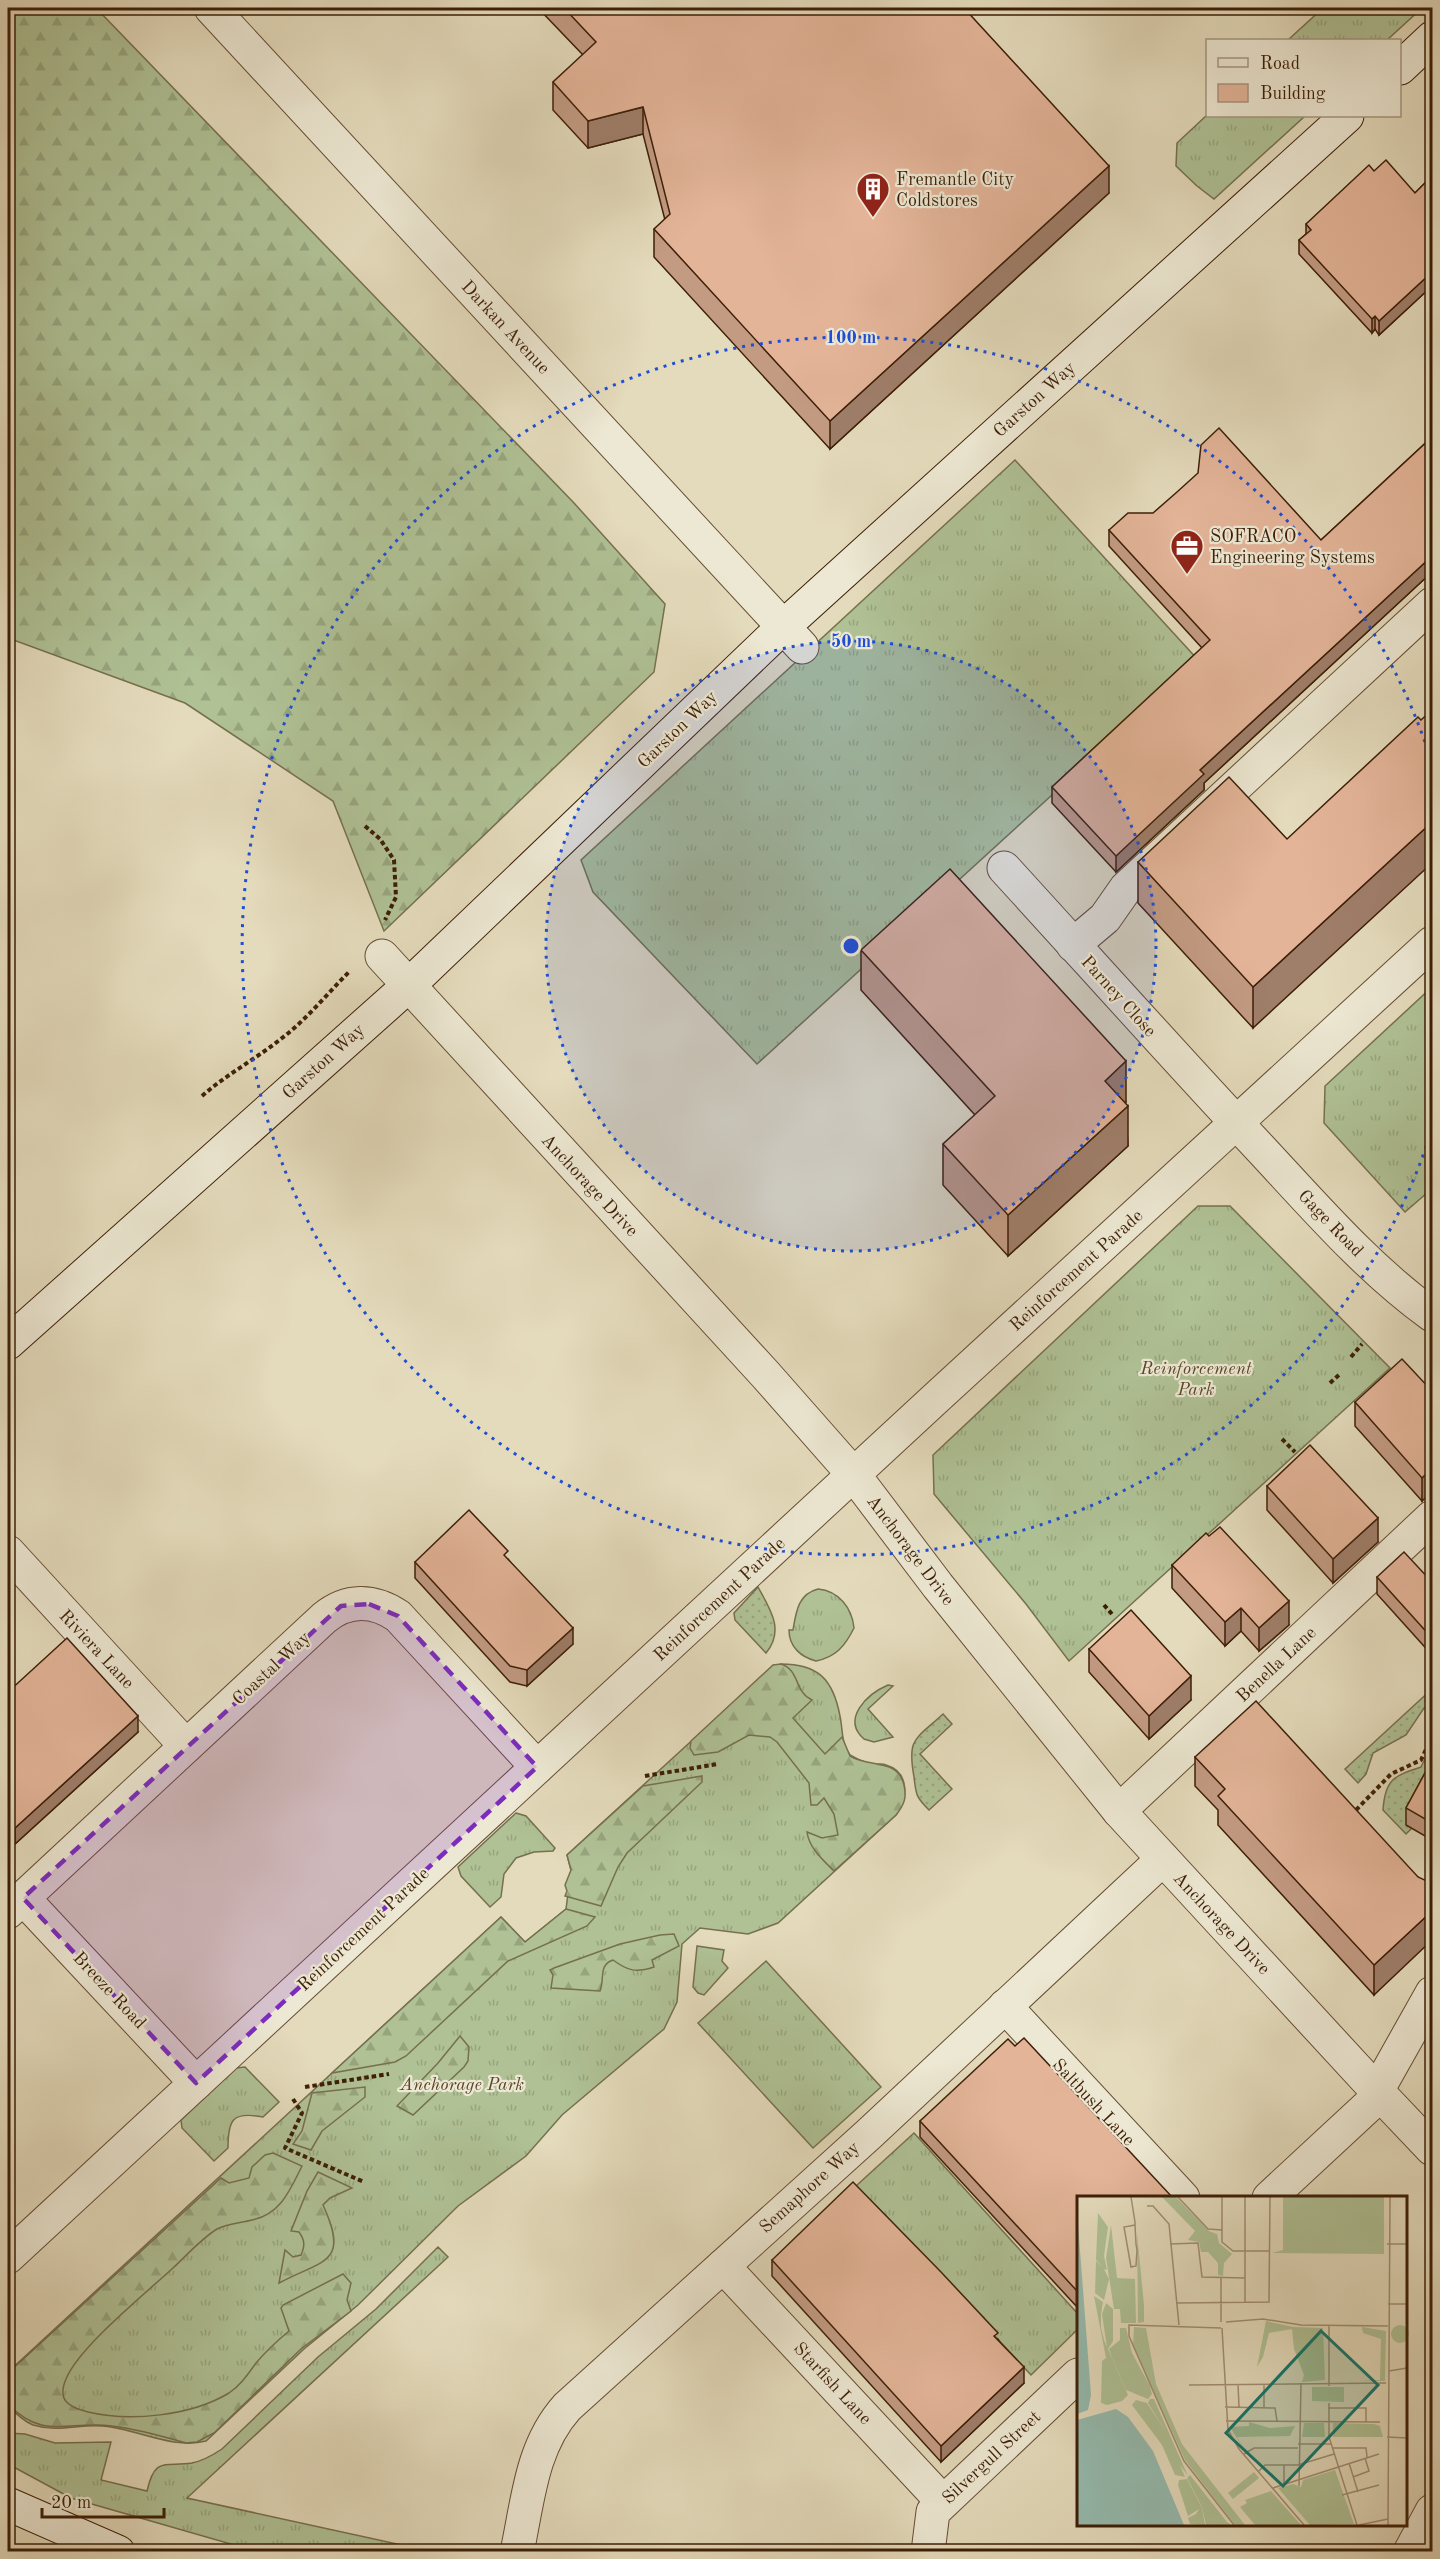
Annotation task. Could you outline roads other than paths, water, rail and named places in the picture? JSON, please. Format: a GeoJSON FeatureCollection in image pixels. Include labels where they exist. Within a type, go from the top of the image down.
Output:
{"type":"FeatureCollection","features":[{"type":"Feature","properties":{"kind":"street","name":"Darkan Avenue"},"geometry":{"type":"LineString","coordinates":[[210,8],[793,637]]}},
{"type":"Feature","properties":{"kind":"street"},"geometry":{"type":"LineString","coordinates":[[1401,67],[1432,38]]}},
{"type":"Feature","properties":{"kind":"street","name":"Garston Way"},"geometry":{"type":"LineString","coordinates":[[8,1343],[408,986],[793,637],[1346,117]]}},
{"type":"Feature","properties":{"kind":"street"},"geometry":{"type":"LineString","coordinates":[[1073,945],[1105,918],[1126,888],[1432,604]]}},
{"type":"Feature","properties":{"kind":"street","name":"Parney Close"},"geometry":{"type":"LineString","coordinates":[[1004,868],[1236,1123]]}},
{"type":"Feature","properties":{"kind":"street","name":"Anchorage Drive"},"geometry":{"type":"LineString","coordinates":[[382,940],[408,986],[765,1374],[854,1475],[938,1586],[1119,1811],[1432,2149]]}},
{"type":"Feature","properties":{"kind":"street","name":"Reinforcement Parade"},"geometry":{"type":"LineString","coordinates":[[8,2257],[1432,943]]}},
{"type":"Feature","properties":{"kind":"street","name":"Gage Road"},"geometry":{"type":"LineString","coordinates":[[1236,1123],[1345,1239],[1382,1275],[1432,1315]]}},
{"type":"Feature","properties":{"kind":"street","name":"Benella Lane"},"geometry":{"type":"LineString","coordinates":[[1119,1811],[1432,1517]]}},
{"type":"Feature","properties":{"kind":"street","name":"Riviera Lane"},"geometry":{"type":"LineString","coordinates":[[8,1552],[186,1746]]}},
{"type":"Feature","properties":{"kind":"street","name":"Coastal Way"},"geometry":{"type":"LineString","coordinates":[[15,1905],[331,1612],[351,1604],[385,1607],[398,1616],[537,1767]]}},
{"type":"Feature","properties":{"kind":"street"},"geometry":{"type":"LineString","coordinates":[[1247,1692],[1270,1717]]}},
{"type":"Feature","properties":{"kind":"street","name":"Semaphore Way"},"geometry":{"type":"LineString","coordinates":[[517,2552],[538,2452],[553,2424],[567,2407],[1163,1859]]}},
{"type":"Feature","properties":{"kind":"street","name":"Breeze Road"},"geometry":{"type":"LineString","coordinates":[[15,1905],[196,2083]]}},
{"type":"Feature","properties":{"kind":"street"},"geometry":{"type":"LineString","coordinates":[[1271,2196],[1378,2093],[1432,1993]]}},
{"type":"Feature","properties":{"kind":"street","name":"Saltbush Lane"},"geometry":{"type":"LineString","coordinates":[[1005,2006],[1180,2196]]}},
{"type":"Feature","properties":{"kind":"street","name":"Starfish Lane"},"geometry":{"type":"LineString","coordinates":[[723,2265],[943,2502]]}},
{"type":"Feature","properties":{"kind":"street","name":"Silvergull Street"},"geometry":{"type":"LineString","coordinates":[[928,2552],[933,2512],[1077,2376]]}},
{"type":"Feature","properties":{"kind":"street"},"geometry":{"type":"LineString","coordinates":[[8,2504],[118,2552]]}},
{"type":"Feature","properties":{"kind":"place","name":"Fremantle City Coldstores"},"geometry":{"type":"Point","coordinates":[873,218]}},
{"type":"Feature","properties":{"kind":"place","name":"SOFRACO Engineering Systems"},"geometry":{"type":"Point","coordinates":[1187,575]}},
{"type":"Feature","properties":{"kind":"park label","name":"Reinforcement Park"},"geometry":{"type":"Point","coordinates":[1196,1378]}},
{"type":"Feature","properties":{"kind":"park label","name":"Anchorage Park"},"geometry":{"type":"Point","coordinates":[462,2084]}}]}
